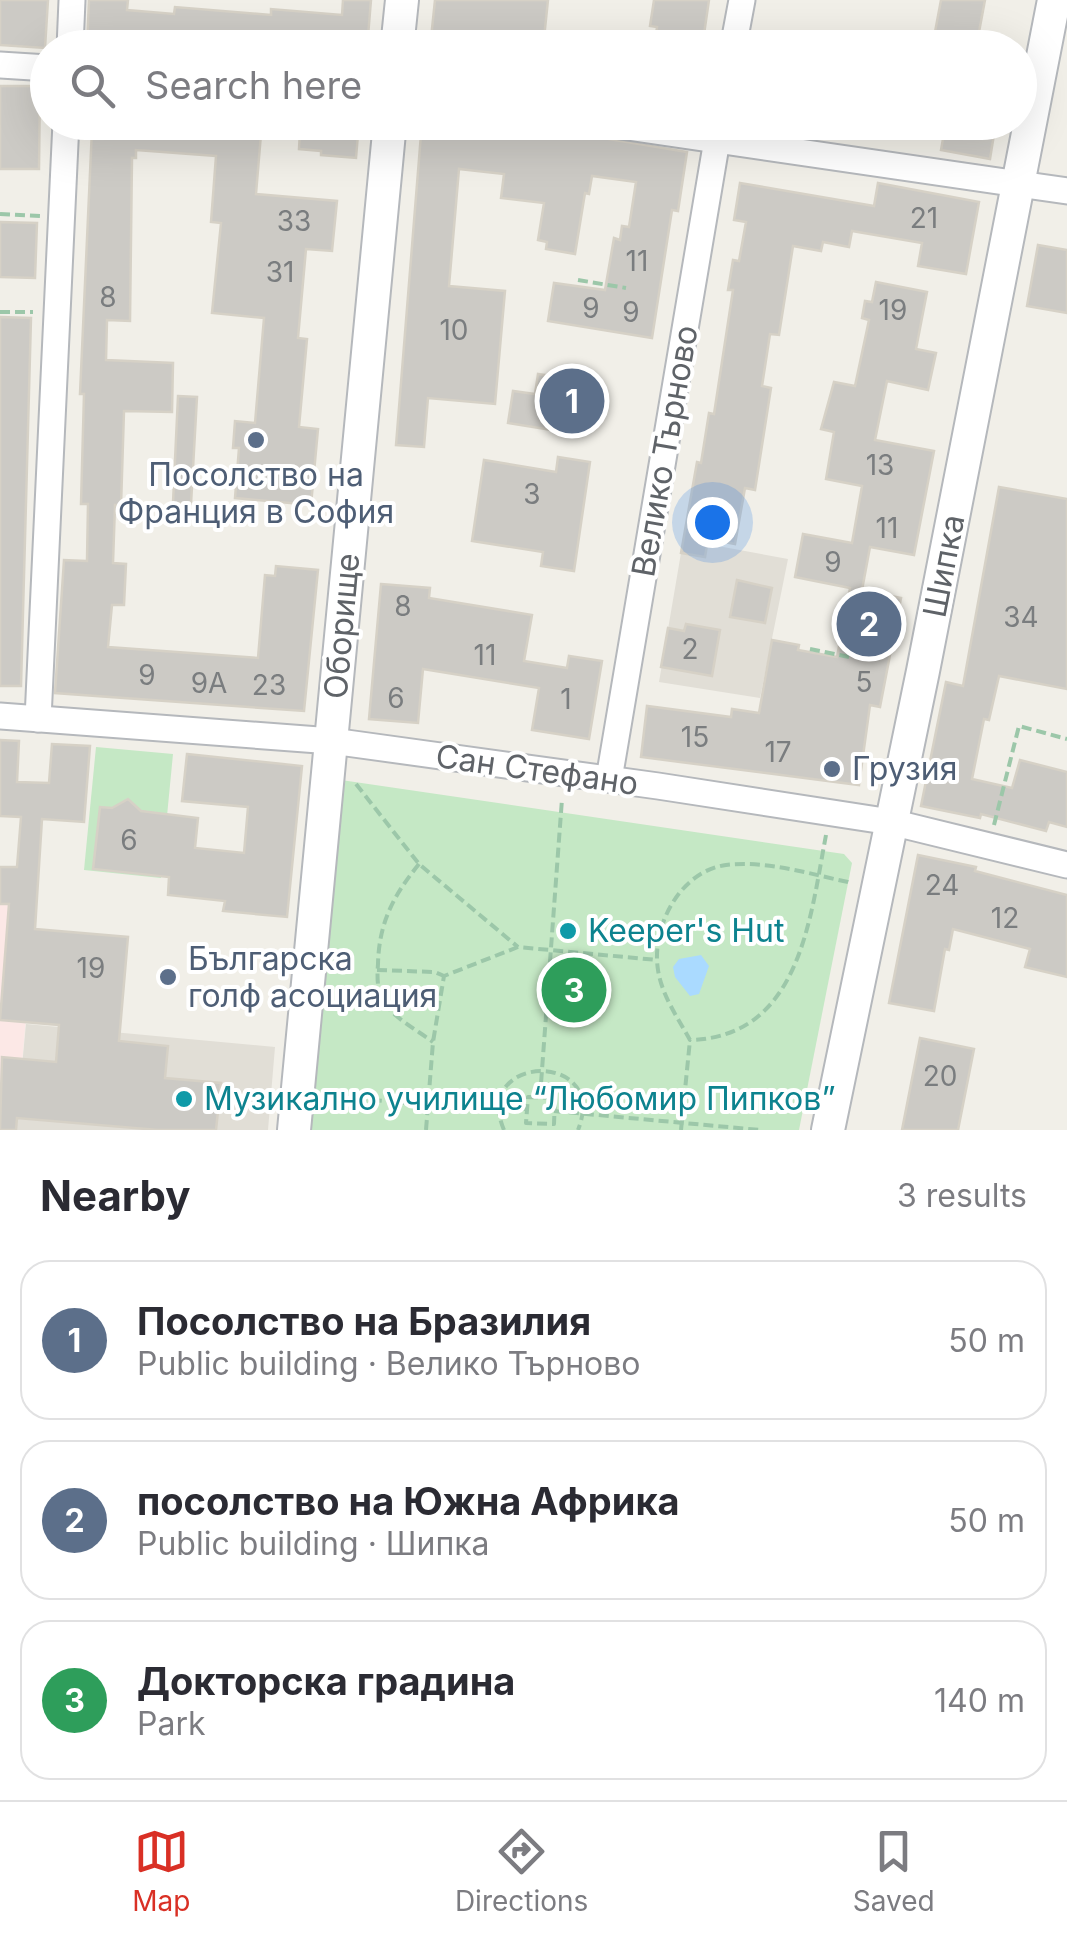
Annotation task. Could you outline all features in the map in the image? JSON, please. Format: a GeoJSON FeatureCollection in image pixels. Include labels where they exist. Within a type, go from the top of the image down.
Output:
{"type":"FeatureCollection","features":[{"type":"Feature","properties":{"kind":"street"},"geometry":{"type":"LineString","coordinates":[[71,30],[72,0]]}},
{"type":"Feature","properties":{"kind":"street"},"geometry":{"type":"LineString","coordinates":[[399,30],[402,0]]}},
{"type":"Feature","properties":{"kind":"street"},"geometry":{"type":"LineString","coordinates":[[736,30],[742,0]]}},
{"type":"Feature","properties":{"kind":"street","name":"Шипка"},"geometry":{"type":"LineString","coordinates":[[1037,92],[1054,0]]}},
{"type":"Feature","properties":{"kind":"street"},"geometry":{"type":"LineString","coordinates":[[0,65],[30,67]]}},
{"type":"Feature","properties":{"kind":"street"},"geometry":{"type":"LineString","coordinates":[[38,719],[65,140]]}},
{"type":"Feature","properties":{"kind":"street","name":"Оборище"},"geometry":{"type":"LineString","coordinates":[[294,1130],[388,140]]}},
{"type":"Feature","properties":{"kind":"street","name":"Велико Търново"},"geometry":{"type":"LineString","coordinates":[[609,780],[718,140]]}},
{"type":"Feature","properties":{"kind":"street"},"geometry":{"type":"LineString","coordinates":[[764,140],[1067,191]]}},
{"type":"Feature","properties":{"kind":"street","name":"Шипка"},"geometry":{"type":"LineString","coordinates":[[828,1130],[1028,140]]}},
{"type":"Feature","properties":{"kind":"street","name":"Сан Стефано"},"geometry":{"type":"LineString","coordinates":[[0,716],[332,741],[831,810],[1067,864]]}},
{"type":"Feature","properties":{"kind":"path"},"geometry":{"type":"LineString","coordinates":[[0,214],[62,216]]}},
{"type":"Feature","properties":{"kind":"path"},"geometry":{"type":"LineString","coordinates":[[578,280],[626,288]]}},
{"type":"Feature","properties":{"kind":"path"},"geometry":{"type":"LineString","coordinates":[[0,312],[58,313]]}},
{"type":"Feature","properties":{"kind":"path"},"geometry":{"type":"LineString","coordinates":[[810,650],[849,657]]}},
{"type":"Feature","properties":{"kind":"path"},"geometry":{"type":"LineString","coordinates":[[990,844],[1019,726],[1067,739]]}},
{"type":"Feature","properties":{"kind":"path"},"geometry":{"type":"LineString","coordinates":[[540,1097],[564,774]]}},
{"type":"Feature","properties":{"kind":"path"},"geometry":{"type":"LineString","coordinates":[[355,783],[418,864],[518,946]]}},
{"type":"Feature","properties":{"kind":"path"},"geometry":{"type":"LineString","coordinates":[[690,1040],[720,1037],[742,1028],[772,1003],[806,940],[831,810]]}},
{"type":"Feature","properties":{"kind":"path"},"geometry":{"type":"LineString","coordinates":[[418,864],[385,914],[377,970],[382,1000],[394,1014],[433,1042]]}},
{"type":"Feature","properties":{"kind":"path"},"geometry":{"type":"LineString","coordinates":[[681,1130],[690,1040],[662,986],[657,960],[670,909],[678,895],[698,874],[722,866],[756,864],[878,889]]}},
{"type":"Feature","properties":{"kind":"path"},"geometry":{"type":"LineString","coordinates":[[377,970],[435,972],[444,976],[518,946],[657,960]]}},
{"type":"Feature","properties":{"kind":"path"},"geometry":{"type":"LineString","coordinates":[[426,1130],[433,1042],[444,976]]}},
{"type":"Feature","properties":{"kind":"path"},"geometry":{"type":"LineString","coordinates":[[504,1130],[502,1096],[518,1076],[542,1069],[567,1077],[582,1100],[578,1130]]}},
{"type":"Feature","properties":{"kind":"path"},"geometry":{"type":"LineString","coordinates":[[298,1093],[429,1106],[527,1109]]}},
{"type":"Feature","properties":{"kind":"path"},"geometry":{"type":"LineString","coordinates":[[528,1097],[555,1098],[554,1124],[539,1127],[526,1123],[527,1109],[528,1097]]}},
{"type":"Feature","properties":{"kind":"path"},"geometry":{"type":"LineString","coordinates":[[554,1112],[760,1130]]}},
{"type":"Feature","properties":{"kind":"shaded area"},"geometry":{"type":"Polygon","coordinates":[[[707,544],[788,559],[760,698],[659,682],[681,553],[705,557],[707,544]]]}},
{"type":"Feature","properties":{"kind":"shaded area"},"geometry":{"type":"Polygon","coordinates":[[[0,905],[36,905],[16,1130],[0,1130],[0,905]]]}},
{"type":"Feature","properties":{"kind":"shaded area"},"geometry":{"type":"Polygon","coordinates":[[[26,1024],[275,1047],[268,1130],[16,1130],[26,1024]]]}},
{"type":"Feature","properties":{"kind":"green space"},"geometry":{"type":"Polygon","coordinates":[[[96,747],[173,754],[161,878],[84,870],[96,747]]]}},
{"type":"Feature","properties":{"kind":"green space"},"geometry":{"type":"Polygon","coordinates":[[[341,780],[844,854],[852,863],[799,1130],[308,1130],[341,780]]]}},
{"type":"Feature","properties":{"kind":"water"},"geometry":{"type":"Polygon","coordinates":[[[701,955],[709,966],[699,994],[690,996],[675,977],[673,967],[679,959],[701,955]]]}},
{"type":"Feature","properties":{"kind":"building"},"geometry":{"type":"Polygon","coordinates":[[[0,0],[48,0],[46,30],[30,30],[30,47],[0,45],[0,0]]]}},
{"type":"Feature","properties":{"kind":"building"},"geometry":{"type":"Polygon","coordinates":[[[89,0],[128,0],[127,10],[174,14],[175,7],[271,15],[271,9],[342,15],[343,0],[371,0],[368,30],[88,30],[89,0]]]}},
{"type":"Feature","properties":{"kind":"building"},"geometry":{"type":"Polygon","coordinates":[[[435,0],[548,0],[545,30],[432,30],[435,0]]]}},
{"type":"Feature","properties":{"kind":"building"},"geometry":{"type":"Polygon","coordinates":[[[654,0],[709,0],[705,30],[657,30],[650,26],[654,0]]]}},
{"type":"Feature","properties":{"kind":"building"},"geometry":{"type":"Polygon","coordinates":[[[941,0],[985,0],[979,30],[935,30],[941,0]]]}},
{"type":"Feature","properties":{"kind":"building"},"geometry":{"type":"Polygon","coordinates":[[[0,86],[30,86],[30,140],[39,140],[39,169],[0,169],[0,86]]]}},
{"type":"Feature","properties":{"kind":"building"},"geometry":{"type":"Polygon","coordinates":[[[92,140],[260,140],[256,194],[337,201],[332,251],[306,249],[298,338],[307,339],[299,427],[318,429],[311,505],[235,498],[239,448],[233,448],[235,421],[255,423],[264,318],[212,313],[221,223],[211,222],[216,156],[136,150],[136,158],[132,158],[130,321],[107,320],[106,360],[173,363],[172,412],[124,411],[121,506],[115,505],[113,563],[126,564],[124,605],[112,605],[108,647],[258,658],[265,575],[275,576],[276,566],[318,570],[304,711],[55,693],[64,560],[87,561],[88,504],[81,504],[84,394],[80,394],[92,140]]]}},
{"type":"Feature","properties":{"kind":"building"},"geometry":{"type":"Polygon","coordinates":[[[300,140],[358,140],[356,158],[299,149],[300,140]]]}},
{"type":"Feature","properties":{"kind":"building"},"geometry":{"type":"Polygon","coordinates":[[[421,140],[615,140],[687,152],[678,211],[672,210],[652,338],[548,321],[554,283],[605,290],[614,238],[620,240],[622,226],[629,227],[636,182],[592,176],[589,194],[585,193],[575,254],[546,249],[547,242],[538,240],[544,203],[501,198],[504,174],[459,169],[449,286],[505,291],[495,404],[428,398],[424,447],[396,445],[421,140]]]}},
{"type":"Feature","properties":{"kind":"building"},"geometry":{"type":"Polygon","coordinates":[[[943,140],[993,140],[990,159],[941,150],[943,140]]]}},
{"type":"Feature","properties":{"kind":"building"},"geometry":{"type":"Polygon","coordinates":[[[740,183],[874,206],[878,183],[979,202],[966,274],[918,266],[922,243],[852,231],[849,247],[823,242],[821,251],[793,246],[779,335],[770,334],[762,386],[771,388],[755,490],[745,488],[735,544],[708,539],[705,557],[681,553],[697,462],[701,463],[709,413],[714,414],[733,290],[728,290],[733,260],[739,261],[746,222],[734,220],[740,183]]]}},
{"type":"Feature","properties":{"kind":"building"},"geometry":{"type":"Polygon","coordinates":[[[0,222],[37,223],[35,278],[0,277],[0,222]]]}},
{"type":"Feature","properties":{"kind":"building"},"geometry":{"type":"Polygon","coordinates":[[[1038,245],[1067,250],[1067,313],[1027,306],[1038,245]]]}},
{"type":"Feature","properties":{"kind":"building"},"geometry":{"type":"Polygon","coordinates":[[[876,282],[927,292],[916,349],[936,353],[928,390],[887,381],[875,440],[934,451],[914,555],[870,547],[862,590],[901,598],[880,707],[870,705],[859,785],[641,757],[647,706],[731,717],[732,709],[759,713],[772,640],[799,645],[798,650],[837,657],[850,588],[795,577],[803,534],[852,543],[862,486],[826,479],[834,432],[821,429],[834,382],[855,386],[869,320],[862,318],[865,301],[872,302],[876,282]]]}},
{"type":"Feature","properties":{"kind":"building"},"geometry":{"type":"Polygon","coordinates":[[[0,317],[31,318],[21,686],[0,686],[0,317]]]}},
{"type":"Feature","properties":{"kind":"building"},"geometry":{"type":"Polygon","coordinates":[[[538,374],[567,378],[558,431],[508,423],[513,391],[535,394],[538,374]]]}},
{"type":"Feature","properties":{"kind":"building"},"geometry":{"type":"Polygon","coordinates":[[[178,396],[197,397],[191,504],[173,503],[178,396]]]}},
{"type":"Feature","properties":{"kind":"building"},"geometry":{"type":"Polygon","coordinates":[[[558,457],[590,462],[574,571],[541,566],[543,552],[472,541],[484,460],[556,472],[558,457]]]}},
{"type":"Feature","properties":{"kind":"building"},"geometry":{"type":"Polygon","coordinates":[[[999,487],[1067,499],[1067,689],[999,676],[989,720],[984,719],[972,779],[1012,788],[1020,760],[1067,772],[1067,827],[1049,822],[1046,831],[981,814],[980,818],[921,806],[946,682],[963,686],[999,487]]]}},
{"type":"Feature","properties":{"kind":"building"},"geometry":{"type":"Polygon","coordinates":[[[737,580],[772,588],[765,623],[730,617],[737,580]]]}},
{"type":"Feature","properties":{"kind":"building"},"geometry":{"type":"Polygon","coordinates":[[[381,584],[430,588],[429,598],[532,615],[524,661],[567,668],[569,656],[602,661],[589,739],[532,730],[539,688],[423,669],[418,723],[369,719],[381,584]]]}},
{"type":"Feature","properties":{"kind":"building"},"geometry":{"type":"Polygon","coordinates":[[[686,624],[720,630],[712,676],[661,667],[668,628],[684,631],[686,624]]]}},
{"type":"Feature","properties":{"kind":"building"},"geometry":{"type":"Polygon","coordinates":[[[0,740],[19,741],[17,782],[49,783],[52,744],[90,746],[84,822],[42,819],[35,929],[128,937],[119,1041],[168,1046],[165,1078],[221,1083],[216,1130],[158,1130],[17,1118],[16,1130],[0,1130],[2,1057],[56,1062],[59,1025],[0,1020],[9,904],[0,904],[0,867],[17,867],[21,817],[0,816],[0,740]]]}},
{"type":"Feature","properties":{"kind":"building"},"geometry":{"type":"Polygon","coordinates":[[[187,754],[302,766],[287,917],[223,911],[225,901],[168,895],[169,877],[93,869],[100,807],[112,808],[128,799],[141,811],[198,818],[195,848],[244,853],[248,807],[182,801],[187,754]]]}},
{"type":"Feature","properties":{"kind":"building"},"geometry":{"type":"Polygon","coordinates":[[[918,855],[976,867],[975,871],[1067,895],[1067,977],[1025,967],[1030,949],[953,929],[949,950],[945,949],[934,1011],[889,1003],[918,855]]]}},
{"type":"Feature","properties":{"kind":"building"},"geometry":{"type":"Polygon","coordinates":[[[920,1038],[974,1049],[958,1130],[902,1130],[920,1038]]]}},
{"type":"Feature","properties":{"kind":"place","name":"Посолство на Бразилия"},"geometry":{"type":"Point","coordinates":[572,401]}},
{"type":"Feature","properties":{"kind":"place","name":"Посолство на Франция в София"},"geometry":{"type":"Point","coordinates":[256,440]}},
{"type":"Feature","properties":{"kind":"place","name":"посолство на Южна Африка"},"geometry":{"type":"Point","coordinates":[869,624]}},
{"type":"Feature","properties":{"kind":"place","name":"Грузия"},"geometry":{"type":"Point","coordinates":[832,769]}},
{"type":"Feature","properties":{"kind":"place","name":"Keeper's Hut"},"geometry":{"type":"Point","coordinates":[568,931]}},
{"type":"Feature","properties":{"kind":"place","name":"Българска голф асоциация"},"geometry":{"type":"Point","coordinates":[168,977]}},
{"type":"Feature","properties":{"kind":"place","name":"Докторска градина"},"geometry":{"type":"Point","coordinates":[574,990]}},
{"type":"Feature","properties":{"kind":"place","name":"Музикално училище “Любомир Пипков”"},"geometry":{"type":"Point","coordinates":[184,1099]}}]}
